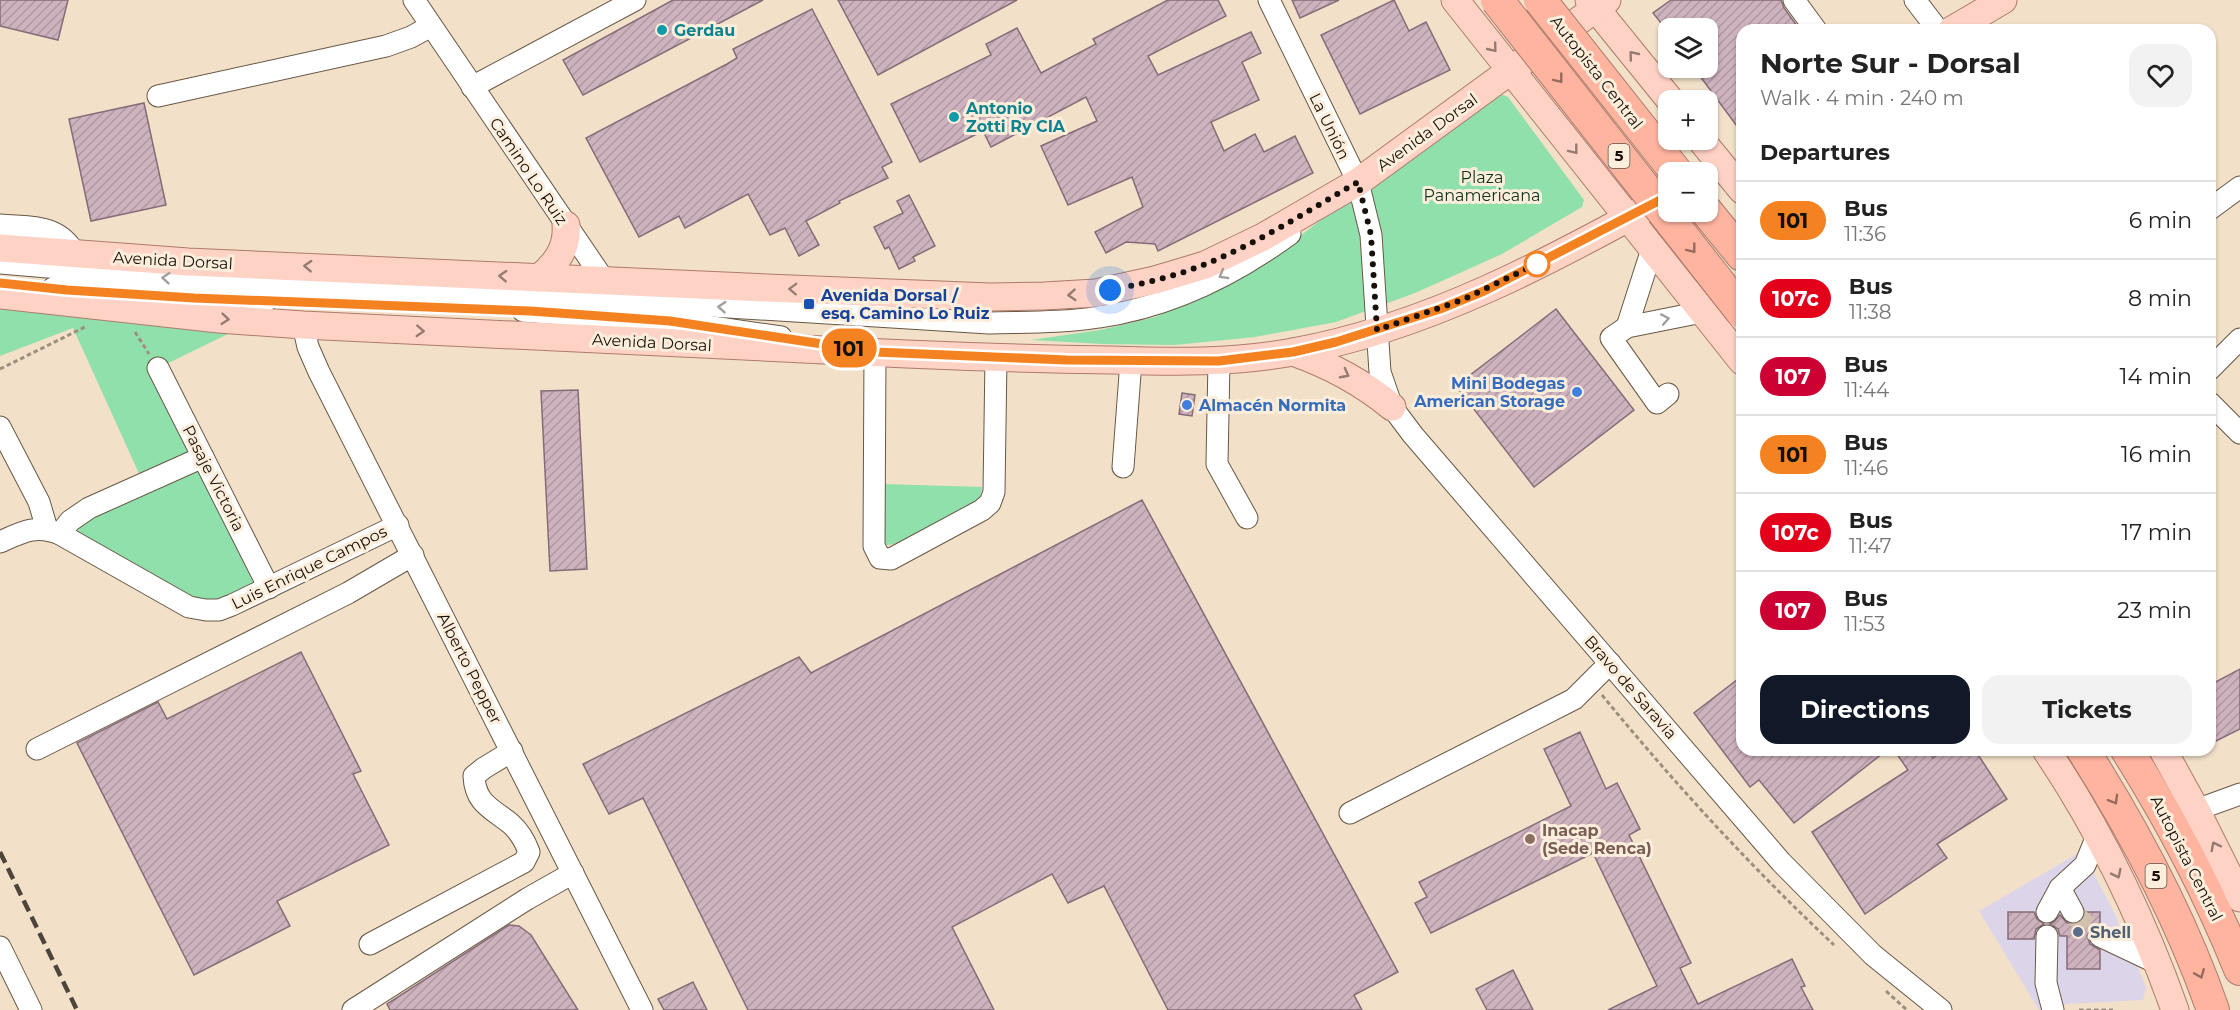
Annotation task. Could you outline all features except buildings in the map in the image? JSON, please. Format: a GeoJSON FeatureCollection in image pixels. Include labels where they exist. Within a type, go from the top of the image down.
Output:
{"type":"FeatureCollection","features":[{"type":"Feature","properties":{"kind":"highway","name":"Autopista Central"},"geometry":{"type":"LineString","coordinates":[[1497,0],[1736,304]]}},
{"type":"Feature","properties":{"kind":"highway","name":"Autopista Central"},"geometry":{"type":"LineString","coordinates":[[1540,0],[1668,162]]}},
{"type":"Feature","properties":{"kind":"highway"},"geometry":{"type":"LineString","coordinates":[[1715,222],[1736,248]]}},
{"type":"Feature","properties":{"kind":"highway","name":"5"},"geometry":{"type":"LineString","coordinates":[[2087,756],[2139,842],[2163,889],[2185,937],[2213,1010]]}},
{"type":"Feature","properties":{"kind":"highway","name":"Autopista Central"},"geometry":{"type":"LineString","coordinates":[[2131,756],[2170,821],[2240,969]]}},
{"type":"Feature","properties":{"kind":"main road"},"geometry":{"type":"LineString","coordinates":[[1455,0],[1702,312],[1736,349]]}},
{"type":"Feature","properties":{"kind":"main road"},"geometry":{"type":"LineString","coordinates":[[1962,24],[2003,0]]}},
{"type":"Feature","properties":{"kind":"main road","name":"Avenida Dorsal"},"geometry":{"type":"LineString","coordinates":[[0,248],[76,255],[539,278],[617,300],[990,297],[1096,293],[1155,280],[1205,265],[1263,237],[1358,182],[1512,71],[1598,3]]}},
{"type":"Feature","properties":{"kind":"main road"},"geometry":{"type":"LineString","coordinates":[[1598,3],[1663,90]]}},
{"type":"Feature","properties":{"kind":"main road"},"geometry":{"type":"LineString","coordinates":[[1710,150],[1736,182]]}},
{"type":"Feature","properties":{"kind":"main road","name":"Avenida Dorsal"},"geometry":{"type":"LineString","coordinates":[[0,295],[219,319],[303,325],[996,358],[1219,361],[1293,352],[1377,330],[1440,309],[1484,291],[1658,202]]}},
{"type":"Feature","properties":{"kind":"main road"},"geometry":{"type":"LineString","coordinates":[[539,278],[554,264],[564,249],[566,225]]}},
{"type":"Feature","properties":{"kind":"main road"},"geometry":{"type":"LineString","coordinates":[[1293,352],[1357,381],[1392,407]]}},
{"type":"Feature","properties":{"kind":"main road"},"geometry":{"type":"LineString","coordinates":[[2050,756],[2097,836],[2129,899],[2175,1010]]}},
{"type":"Feature","properties":{"kind":"main road"},"geometry":{"type":"LineString","coordinates":[[2166,756],[2240,898]]}},
{"type":"Feature","properties":{"kind":"street","name":"Camino Lo Ruiz"},"geometry":{"type":"LineString","coordinates":[[414,0],[646,342]]}},
{"type":"Feature","properties":{"kind":"street"},"geometry":{"type":"LineString","coordinates":[[472,87],[635,0]]}},
{"type":"Feature","properties":{"kind":"street","name":"La Unión"},"geometry":{"type":"LineString","coordinates":[[1269,0],[1358,182],[1371,235],[1377,330]]}},
{"type":"Feature","properties":{"kind":"street"},"geometry":{"type":"LineString","coordinates":[[1794,0],[1812,24]]}},
{"type":"Feature","properties":{"kind":"street"},"geometry":{"type":"LineString","coordinates":[[1925,3],[1935,24]]}},
{"type":"Feature","properties":{"kind":"street"},"geometry":{"type":"LineString","coordinates":[[158,96],[386,46],[411,37],[431,26]]}},
{"type":"Feature","properties":{"kind":"street"},"geometry":{"type":"LineString","coordinates":[[2216,204],[2240,187]]}},
{"type":"Feature","properties":{"kind":"street"},"geometry":{"type":"LineString","coordinates":[[0,225],[55,232],[66,240],[76,255]]}},
{"type":"Feature","properties":{"kind":"street"},"geometry":{"type":"LineString","coordinates":[[1627,327],[1652,249]]}},
{"type":"Feature","properties":{"kind":"street"},"geometry":{"type":"LineString","coordinates":[[0,263],[246,284],[529,299],[617,300],[692,324],[875,352],[874,546],[880,558],[891,559],[982,510],[990,503],[994,492],[996,358]]}},
{"type":"Feature","properties":{"kind":"street"},"geometry":{"type":"LineString","coordinates":[[0,283],[67,290],[194,298],[530,311],[617,300]]}},
{"type":"Feature","properties":{"kind":"street"},"geometry":{"type":"LineString","coordinates":[[1668,394],[1657,403],[1644,372],[1611,338],[1627,327],[1702,312]]}},
{"type":"Feature","properties":{"kind":"street","name":"Alberto Pepper"},"geometry":{"type":"LineString","coordinates":[[303,325],[316,365],[642,1010]]}},
{"type":"Feature","properties":{"kind":"street","name":"Bravo de Saravia"},"geometry":{"type":"LineString","coordinates":[[1377,330],[1380,372],[1392,407],[1413,435],[1752,829],[1811,894],[1873,955],[1941,1010]]}},
{"type":"Feature","properties":{"kind":"street"},"geometry":{"type":"LineString","coordinates":[[2216,363],[2240,339]]}},
{"type":"Feature","properties":{"kind":"street"},"geometry":{"type":"LineString","coordinates":[[1123,467],[1131,361]]}},
{"type":"Feature","properties":{"kind":"street"},"geometry":{"type":"LineString","coordinates":[[1219,361],[1217,464],[1247,518]]}},
{"type":"Feature","properties":{"kind":"street","name":"Pasaje Victoria"},"geometry":{"type":"LineString","coordinates":[[158,368],[269,588]]}},
{"type":"Feature","properties":{"kind":"street"},"geometry":{"type":"LineString","coordinates":[[2216,409],[2240,433]]}},
{"type":"Feature","properties":{"kind":"street"},"geometry":{"type":"LineString","coordinates":[[0,427],[54,531]]}},
{"type":"Feature","properties":{"kind":"street"},"geometry":{"type":"LineString","coordinates":[[0,542],[33,529],[54,531],[89,508],[203,457]]}},
{"type":"Feature","properties":{"kind":"street","name":"Luis Enrique Campos"},"geometry":{"type":"LineString","coordinates":[[54,531],[181,603],[197,609],[219,610],[398,525]]}},
{"type":"Feature","properties":{"kind":"street"},"geometry":{"type":"LineString","coordinates":[[37,749],[348,592],[413,555]]}},
{"type":"Feature","properties":{"kind":"street"},"geometry":{"type":"LineString","coordinates":[[1350,813],[1574,699],[1610,663]]}},
{"type":"Feature","properties":{"kind":"street"},"geometry":{"type":"LineString","coordinates":[[370,944],[524,862],[529,852],[524,839],[511,824],[488,808],[475,785],[474,776],[512,751]]}},
{"type":"Feature","properties":{"kind":"street"},"geometry":{"type":"LineString","coordinates":[[2196,810],[2240,794]]}},
{"type":"Feature","properties":{"kind":"street"},"geometry":{"type":"LineString","coordinates":[[2047,912],[2061,888],[2085,865],[2097,836]]}},
{"type":"Feature","properties":{"kind":"street"},"geometry":{"type":"LineString","coordinates":[[360,1008],[527,899],[573,873]]}},
{"type":"Feature","properties":{"kind":"street"},"geometry":{"type":"LineString","coordinates":[[2061,888],[2073,912]]}},
{"type":"Feature","properties":{"kind":"street"},"geometry":{"type":"LineString","coordinates":[[2047,936],[2046,983],[2053,1010]]}},
{"type":"Feature","properties":{"kind":"street"},"geometry":{"type":"LineString","coordinates":[[2100,936],[2157,963]]}},
{"type":"Feature","properties":{"kind":"street"},"geometry":{"type":"LineString","coordinates":[[0,947],[31,1010]]}},
{"type":"Feature","properties":{"kind":"path"},"geometry":{"type":"LineString","coordinates":[[0,369],[91,325]]}},
{"type":"Feature","properties":{"kind":"path"},"geometry":{"type":"LineString","coordinates":[[133,328],[158,368]]}},
{"type":"Feature","properties":{"kind":"path"},"geometry":{"type":"LineString","coordinates":[[1592,683],[1695,805],[1750,863],[1840,950]]}},
{"type":"Feature","properties":{"kind":"path"},"geometry":{"type":"LineString","coordinates":[[1881,988],[1907,1010]]}},
{"type":"Feature","properties":{"kind":"path"},"geometry":{"type":"LineString","coordinates":[[2079,1010],[2113,1010]]}},
{"type":"Feature","properties":{"kind":"shaded area"},"geometry":{"type":"Polygon","coordinates":[[[2082,851],[2115,914],[2146,987],[2143,1000],[2067,1004],[2048,1010],[2039,1010],[1979,911],[2082,851]]]}},
{"type":"Feature","properties":{"kind":"green space","name":"Plaza Panamericana"},"geometry":{"type":"Polygon","coordinates":[[[1498,93],[1508,97],[1584,200],[1582,207],[1502,254],[1415,293],[1336,322],[1255,337],[1175,345],[1031,340],[1100,330],[1135,322],[1155,317],[1193,301],[1273,257],[1344,202],[1498,93]]]}},
{"type":"Feature","properties":{"kind":"green space"},"geometry":{"type":"Polygon","coordinates":[[[0,306],[230,333],[150,372],[256,588],[221,602],[188,598],[77,534],[80,525],[146,489],[73,328],[0,356],[0,306]]]}},
{"type":"Feature","properties":{"kind":"green space"},"geometry":{"type":"Polygon","coordinates":[[[883,484],[982,487],[979,501],[895,544],[887,545],[883,541],[883,484]]]}},
{"type":"Feature","properties":{"kind":"tunnel"},"geometry":{"type":"LineString","coordinates":[[2073,912],[2100,936]]}},
{"type":"Feature","properties":{"kind":"railway"},"geometry":{"type":"LineString","coordinates":[[0,852],[77,1010]]}},
{"type":"Feature","properties":{"kind":"bus line","name":"101"},"geometry":{"type":"LineString","coordinates":[[0,283],[67,290],[194,298],[530,311],[670,321],[875,352],[1067,360],[1219,361],[1293,352],[1336,342],[1440,309],[1484,291],[1658,202]]}},
{"type":"Feature","properties":{"kind":"place","name":"Gerdau"},"geometry":{"type":"Point","coordinates":[662,30]}},
{"type":"Feature","properties":{"kind":"place","name":"Antonio Zotti Ry CIA"},"geometry":{"type":"Point","coordinates":[954,117]}},
{"type":"Feature","properties":{"kind":"place","name":"Avenida Dorsal / esq. Camino Lo Ruiz"},"geometry":{"type":"Point","coordinates":[809,304]}},
{"type":"Feature","properties":{"kind":"place","name":"Mini Bodegas American Storage"},"geometry":{"type":"Point","coordinates":[1577,392]}},
{"type":"Feature","properties":{"kind":"place","name":"Almacén Normita"},"geometry":{"type":"Point","coordinates":[1187,405]}},
{"type":"Feature","properties":{"kind":"place","name":"Inacap (Sede Renca)"},"geometry":{"type":"Point","coordinates":[1530,839]}},
{"type":"Feature","properties":{"kind":"place","name":"Shell"},"geometry":{"type":"Point","coordinates":[2078,932]}},
{"type":"Feature","properties":{"kind":"route"},"geometry":{"type":"LineString","coordinates":[[1110,290],[1205,265],[1263,237],[1358,182],[1371,235],[1377,330],[1440,309],[1484,291],[1545,260],[1537,264]]}}]}
